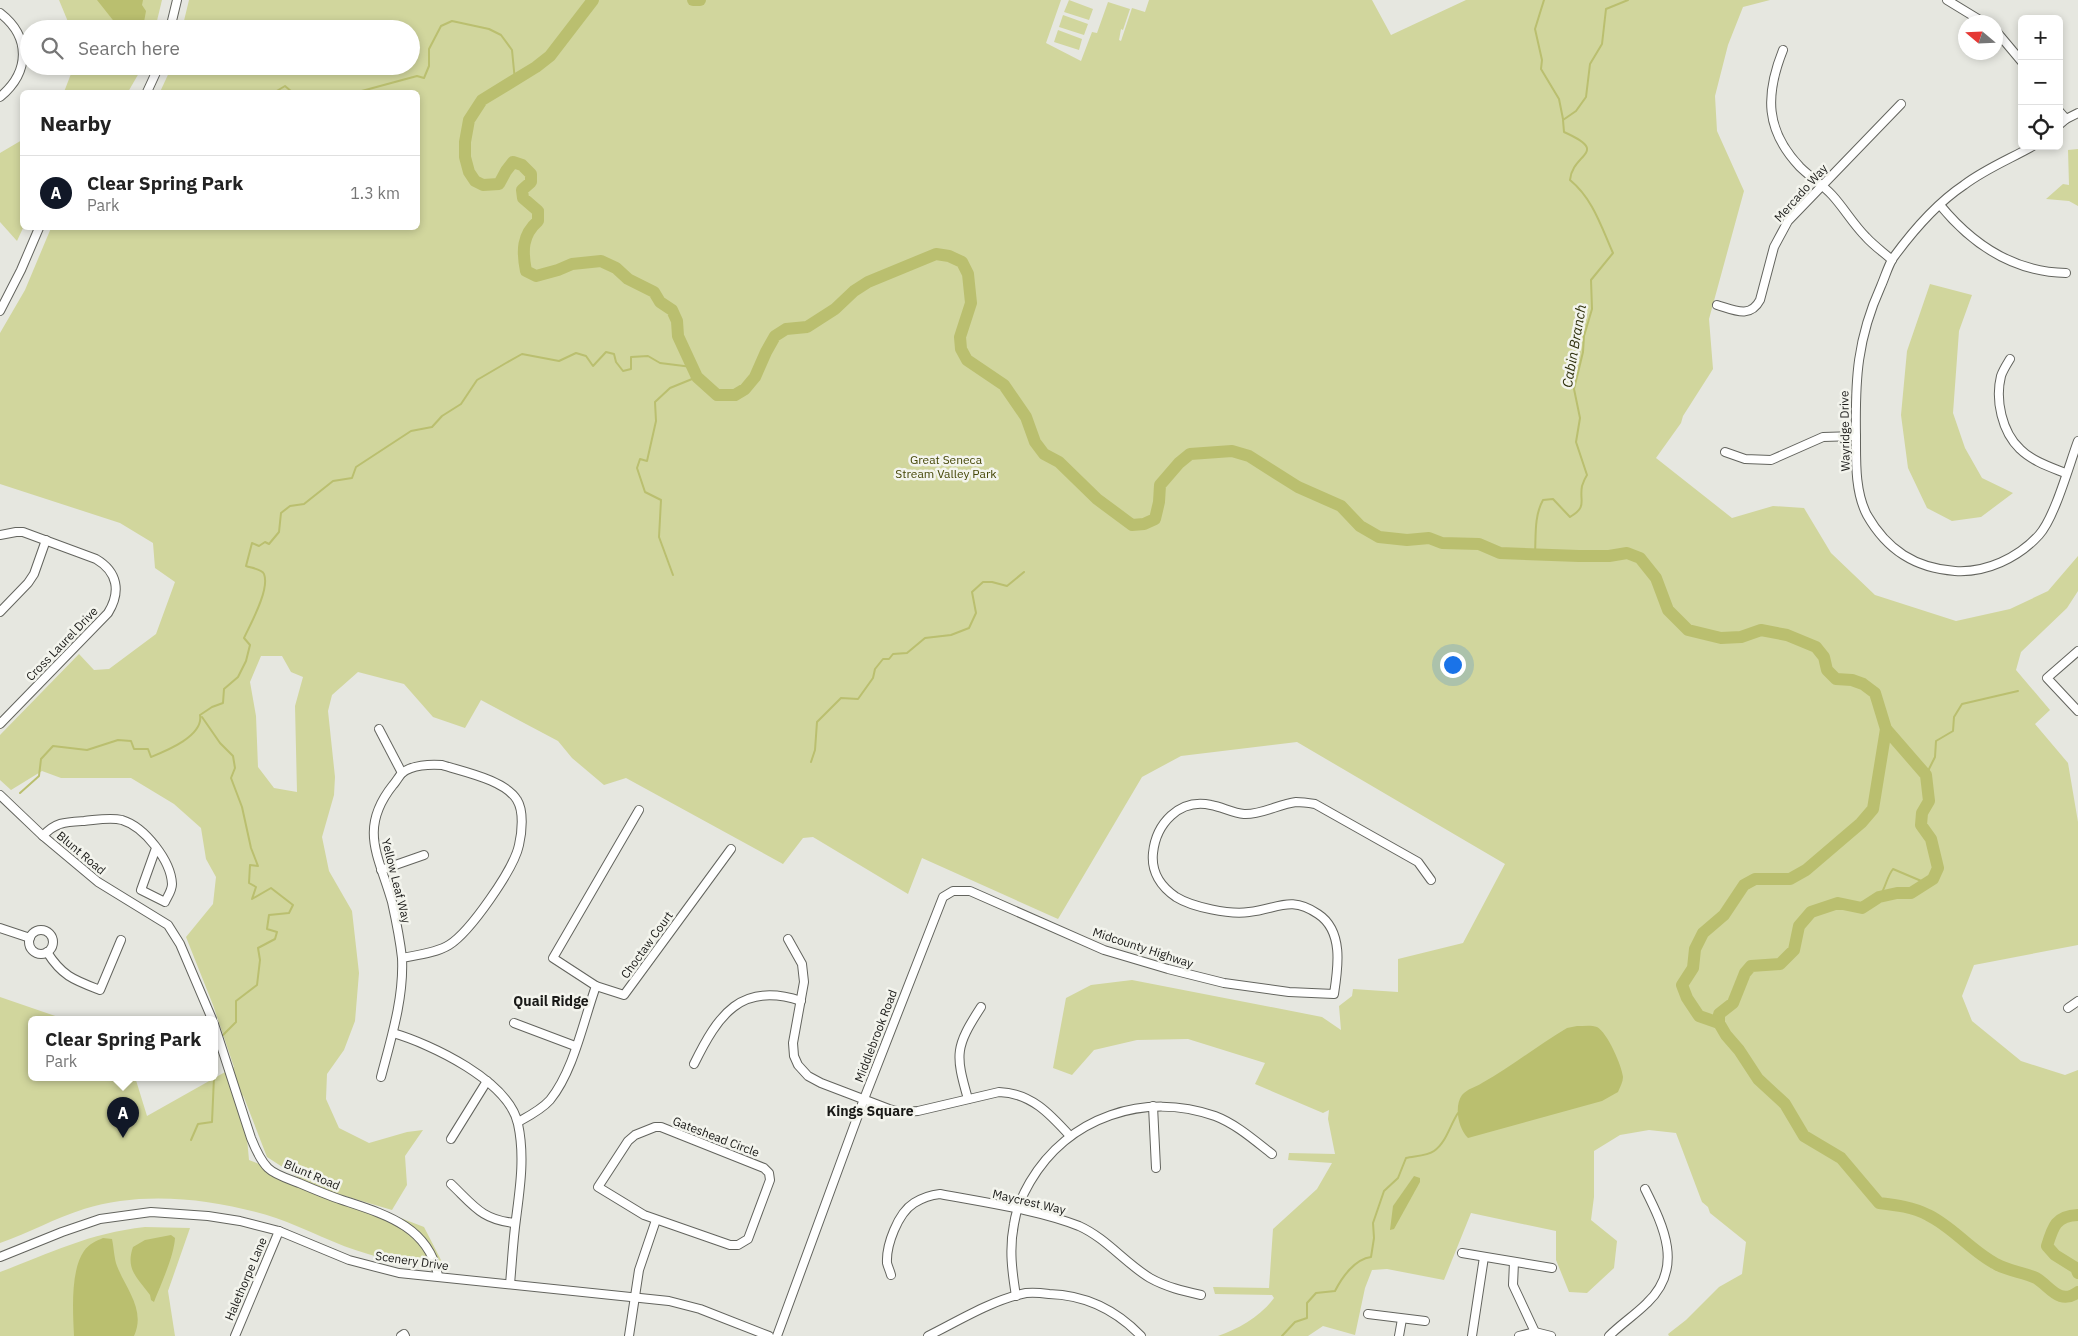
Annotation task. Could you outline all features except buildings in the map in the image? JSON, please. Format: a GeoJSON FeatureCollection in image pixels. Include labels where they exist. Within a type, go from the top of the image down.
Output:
{"type":"FeatureCollection","features":[{"type":"Feature","properties":{"kind":"street"},"geometry":{"type":"LineString","coordinates":[[172,20],[177,0]]}},
{"type":"Feature","properties":{"kind":"street"},"geometry":{"type":"LineString","coordinates":[[1947,0],[1957,4],[1973,15]]}},
{"type":"Feature","properties":{"kind":"street"},"geometry":{"type":"LineString","coordinates":[[0,13],[18,30],[20,39]]}},
{"type":"Feature","properties":{"kind":"street"},"geometry":{"type":"LineString","coordinates":[[2003,39],[2020,60]]}},
{"type":"Feature","properties":{"kind":"street"},"geometry":{"type":"LineString","coordinates":[[1783,50],[1774,72],[1770,90],[1771,119],[1783,146],[1798,165],[1821,184],[1843,208],[1867,238],[1892,260]]}},
{"type":"Feature","properties":{"kind":"street"},"geometry":{"type":"LineString","coordinates":[[0,97],[13,85],[20,72]]}},
{"type":"Feature","properties":{"kind":"street"},"geometry":{"type":"LineString","coordinates":[[148,90],[155,75]]}},
{"type":"Feature","properties":{"kind":"street","name":"Mercado Way"},"geometry":{"type":"LineString","coordinates":[[1718,305],[1740,312],[1748,312],[1756,308],[1760,300],[1774,247],[1788,221],[1821,184],[1901,104]]}},
{"type":"Feature","properties":{"kind":"street"},"geometry":{"type":"LineString","coordinates":[[2063,122],[2078,113]]}},
{"type":"Feature","properties":{"kind":"street"},"geometry":{"type":"LineString","coordinates":[[2063,116],[2066,119]]}},
{"type":"Feature","properties":{"kind":"street","name":"Wayridge Drive"},"geometry":{"type":"LineString","coordinates":[[2025,150],[2002,161],[1963,185],[1940,205],[1892,260],[1875,299],[1859,350],[1855,390],[1856,466],[1862,502],[1867,514],[1881,535],[1893,548],[1921,565],[1940,570],[1961,572],[1980,570],[2000,563],[2023,550],[2040,534],[2054,508],[2078,441]]}},
{"type":"Feature","properties":{"kind":"street"},"geometry":{"type":"LineString","coordinates":[[1940,205],[1966,233],[1999,256],[2028,268],[2066,273]]}},
{"type":"Feature","properties":{"kind":"street"},"geometry":{"type":"LineString","coordinates":[[0,311],[21,270],[38,230]]}},
{"type":"Feature","properties":{"kind":"street"},"geometry":{"type":"LineString","coordinates":[[2010,359],[2001,375],[2000,406],[2006,428],[2020,450],[2035,460],[2065,473]]}},
{"type":"Feature","properties":{"kind":"street"},"geometry":{"type":"LineString","coordinates":[[1725,452],[1745,459],[1771,460],[1823,437],[1856,436]]}},
{"type":"Feature","properties":{"kind":"street","name":"Cross Laurel Drive"},"geometry":{"type":"LineString","coordinates":[[0,535],[23,532],[46,540],[104,564],[116,581],[116,596],[108,613],[0,724]]}},
{"type":"Feature","properties":{"kind":"street"},"geometry":{"type":"LineString","coordinates":[[0,612],[28,583],[34,574],[46,540]]}},
{"type":"Feature","properties":{"kind":"street"},"geometry":{"type":"LineString","coordinates":[[2078,651],[2048,678],[2078,711]]}},
{"type":"Feature","properties":{"kind":"street"},"geometry":{"type":"LineString","coordinates":[[379,729],[402,773],[432,764],[442,765],[504,786],[518,801],[522,818],[519,846],[510,867],[470,925],[449,945],[437,950],[402,958]]}},
{"type":"Feature","properties":{"kind":"street","name":"Yellow Leaf Way"},"geometry":{"type":"LineString","coordinates":[[381,1077],[393,1033],[400,990],[402,958],[392,904],[373,845],[373,826],[379,805],[402,773]]}},
{"type":"Feature","properties":{"kind":"street","name":"Blunt Road"},"geometry":{"type":"LineString","coordinates":[[0,795],[43,836],[98,882],[168,925],[180,944],[211,1016]]}},
{"type":"Feature","properties":{"kind":"street","name":"Midcounty Highway"},"geometry":{"type":"LineString","coordinates":[[953,891],[970,891],[1104,950],[1168,969],[1224,983],[1289,992],[1334,994],[1338,960],[1335,936],[1325,920],[1318,914],[1298,904],[1285,903],[1250,912],[1230,913],[1178,898],[1164,888],[1154,871],[1152,860],[1154,840],[1160,826],[1172,813],[1200,804],[1210,804],[1245,814],[1296,802],[1315,804],[1418,862],[1431,880]]}},
{"type":"Feature","properties":{"kind":"street","name":"Choctaw Court"},"geometry":{"type":"LineString","coordinates":[[639,810],[553,958],[596,986],[624,995],[731,849]]}},
{"type":"Feature","properties":{"kind":"street"},"geometry":{"type":"LineString","coordinates":[[43,836],[51,828],[66,822],[115,819],[140,829],[156,848],[164,861],[172,884],[164,902],[142,890],[156,848]]}},
{"type":"Feature","properties":{"kind":"street"},"geometry":{"type":"LineString","coordinates":[[381,870],[424,855]]}},
{"type":"Feature","properties":{"kind":"street","name":"Middlebrook Road"},"geometry":{"type":"LineString","coordinates":[[777,1336],[864,1100],[943,897],[953,891]]}},
{"type":"Feature","properties":{"kind":"street"},"geometry":{"type":"LineString","coordinates":[[0,928],[30,938]]}},
{"type":"Feature","properties":{"kind":"street"},"geometry":{"type":"LineString","coordinates":[[36,931],[47,932],[53,939],[53,944],[47,952],[41,954],[32,950],[30,938],[36,931]]}},
{"type":"Feature","properties":{"kind":"street"},"geometry":{"type":"LineString","coordinates":[[788,939],[802,964],[804,982],[793,1043],[794,1056],[798,1065],[808,1076],[820,1083],[864,1100],[902,1112],[918,1112],[999,1092],[1008,1092],[1030,1099],[1049,1113],[1070,1136]]}},
{"type":"Feature","properties":{"kind":"street"},"geometry":{"type":"LineString","coordinates":[[47,952],[61,972],[78,982],[100,990],[121,940]]}},
{"type":"Feature","properties":{"kind":"street"},"geometry":{"type":"LineString","coordinates":[[518,1122],[538,1111],[549,1101],[568,1068],[596,986]]}},
{"type":"Feature","properties":{"kind":"street"},"geometry":{"type":"LineString","coordinates":[[694,1064],[706,1039],[724,1014],[740,1002],[754,997],[772,995],[801,1001]]}},
{"type":"Feature","properties":{"kind":"street"},"geometry":{"type":"LineString","coordinates":[[2068,1008],[2078,1001]]}},
{"type":"Feature","properties":{"kind":"street"},"geometry":{"type":"LineString","coordinates":[[968,1099],[962,1079],[959,1050],[966,1030],[981,1007]]}},
{"type":"Feature","properties":{"kind":"street"},"geometry":{"type":"LineString","coordinates":[[514,1023],[576,1046]]}},
{"type":"Feature","properties":{"kind":"street","name":"Blunt Road"},"geometry":{"type":"LineString","coordinates":[[218,1033],[249,1131],[258,1154],[269,1169],[311,1189],[386,1214],[404,1225],[425,1244],[436,1262],[438,1276]]}},
{"type":"Feature","properties":{"kind":"street"},"geometry":{"type":"LineString","coordinates":[[393,1033],[414,1039],[441,1052],[487,1081],[500,1094],[518,1122],[522,1170],[510,1284]]}},
{"type":"Feature","properties":{"kind":"street"},"geometry":{"type":"LineString","coordinates":[[451,1139],[487,1081]]}},
{"type":"Feature","properties":{"kind":"street"},"geometry":{"type":"LineString","coordinates":[[1153,1106],[1156,1168]]}},
{"type":"Feature","properties":{"kind":"street"},"geometry":{"type":"LineString","coordinates":[[1016,1296],[1010,1251],[1014,1222],[1025,1190],[1037,1169],[1053,1150],[1086,1125],[1110,1114],[1136,1108],[1153,1106],[1184,1108],[1215,1116],[1240,1129],[1272,1154]]}},
{"type":"Feature","properties":{"kind":"street","name":"Gateshead Circle"},"geometry":{"type":"LineString","coordinates":[[655,1127],[661,1127],[757,1164],[769,1173],[770,1180],[752,1232],[748,1239],[738,1245],[730,1245],[656,1220],[629,1207],[598,1187],[628,1141],[635,1135],[655,1127]]}},
{"type":"Feature","properties":{"kind":"street"},"geometry":{"type":"LineString","coordinates":[[451,1184],[485,1216],[498,1222],[515,1224]]}},
{"type":"Feature","properties":{"kind":"street"},"geometry":{"type":"LineString","coordinates":[[1609,1336],[1659,1290],[1665,1275],[1668,1248],[1665,1233],[1645,1189]]}},
{"type":"Feature","properties":{"kind":"street","name":"Maycrest Way"},"geometry":{"type":"LineString","coordinates":[[891,1275],[887,1263],[889,1246],[897,1225],[906,1210],[913,1204],[930,1196],[940,1194],[1018,1210],[1080,1226],[1101,1239],[1151,1278],[1168,1287],[1201,1295]]}},
{"type":"Feature","properties":{"kind":"street","name":"Scenery Drive"},"geometry":{"type":"LineString","coordinates":[[0,1257],[62,1232],[100,1220],[151,1212],[208,1216],[279,1231],[372,1268],[399,1273],[669,1301],[700,1309],[769,1336]]}},
{"type":"Feature","properties":{"kind":"street"},"geometry":{"type":"LineString","coordinates":[[629,1336],[639,1270],[656,1220]]}},
{"type":"Feature","properties":{"kind":"street","name":"Halethorpe Lane"},"geometry":{"type":"LineString","coordinates":[[235,1336],[279,1231]]}},
{"type":"Feature","properties":{"kind":"street"},"geometry":{"type":"LineString","coordinates":[[1462,1253],[1552,1268]]}},
{"type":"Feature","properties":{"kind":"street"},"geometry":{"type":"LineString","coordinates":[[1472,1336],[1484,1257]]}},
{"type":"Feature","properties":{"kind":"street"},"geometry":{"type":"LineString","coordinates":[[1514,1262],[1513,1285],[1535,1332]]}},
{"type":"Feature","properties":{"kind":"street"},"geometry":{"type":"LineString","coordinates":[[928,1336],[990,1305],[1029,1293],[1057,1294],[1083,1298],[1097,1303],[1130,1325],[1140,1336]]}},
{"type":"Feature","properties":{"kind":"street"},"geometry":{"type":"LineString","coordinates":[[1368,1314],[1425,1321]]}},
{"type":"Feature","properties":{"kind":"street"},"geometry":{"type":"LineString","coordinates":[[1399,1336],[1402,1319]]}},
{"type":"Feature","properties":{"kind":"street"},"geometry":{"type":"LineString","coordinates":[[1519,1336],[1535,1332],[1551,1336]]}},
{"type":"Feature","properties":{"kind":"street"},"geometry":{"type":"LineString","coordinates":[[401,1336],[404,1334],[405,1336]]}},
{"type":"Feature","properties":{"kind":"green space"},"geometry":{"type":"Polygon","coordinates":[[[59,0],[162,0],[157,20],[67,20],[59,0]]]}},
{"type":"Feature","properties":{"kind":"green space","name":"Great Seneca Stream Valley Park"},"geometry":{"type":"Polygon","coordinates":[[[189,0],[1061,0],[1046,43],[1081,61],[1092,32],[1097,33],[1108,2],[1130,9],[1123,30],[1121,29],[1119,40],[1121,41],[1132,8],[1145,12],[1149,0],[1372,0],[1391,35],[1466,0],[1770,0],[1743,7],[1728,45],[1715,96],[1717,131],[1744,191],[1709,319],[1713,369],[1683,416],[1681,423],[1656,458],[1732,518],[1773,506],[1804,508],[1831,553],[1875,595],[1956,621],[2010,609],[2048,591],[2078,556],[2078,591],[2067,608],[2021,652],[2016,670],[2050,710],[2035,724],[2068,763],[2078,822],[2078,945],[1974,965],[1962,996],[1972,1021],[2021,1061],[2065,1075],[2078,1070],[2078,1336],[1669,1336],[1668,1334],[1686,1320],[1719,1287],[1742,1274],[1746,1242],[1710,1213],[1708,1207],[1702,1202],[1676,1133],[1649,1130],[1620,1135],[1594,1151],[1594,1197],[1591,1220],[1617,1241],[1614,1268],[1587,1293],[1569,1292],[1556,1260],[1556,1231],[1471,1213],[1444,1280],[1387,1269],[1372,1270],[1365,1288],[1355,1335],[1323,1326],[1308,1336],[1218,1336],[1249,1321],[1263,1311],[1274,1298],[1272,1295],[1215,1294],[1213,1287],[1269,1288],[1273,1229],[1317,1189],[1332,1163],[1288,1160],[1289,1153],[1335,1154],[1328,1119],[1329,1110],[1323,1113],[1255,1084],[1265,1063],[1188,1039],[1137,1040],[1094,1050],[1072,1075],[1053,1068],[1066,998],[1091,985],[1132,980],[1322,1017],[1341,1030],[1339,1006],[1352,996],[1353,989],[1398,992],[1398,959],[1463,943],[1505,864],[1297,742],[1181,756],[1142,777],[1058,919],[922,858],[908,894],[813,837],[803,838],[783,864],[626,778],[604,785],[572,758],[558,741],[481,700],[465,728],[433,717],[404,684],[358,672],[332,695],[328,711],[335,777],[334,795],[322,837],[329,871],[352,911],[359,973],[355,1021],[344,1050],[327,1074],[326,1099],[339,1128],[369,1143],[407,1132],[423,1130],[405,1156],[407,1185],[392,1210],[338,1194],[424,1227],[443,1264],[377,1257],[253,1211],[180,1199],[156,1198],[107,1203],[73,1213],[0,1243],[0,997],[55,1016],[28,1016],[28,1081],[136,1081],[147,1116],[209,1081],[218,1081],[218,1076],[234,1067],[218,1016],[186,937],[213,904],[216,877],[206,859],[201,828],[174,804],[131,778],[61,778],[42,771],[11,790],[0,780],[0,735],[79,654],[94,670],[109,669],[156,634],[175,582],[155,568],[153,543],[120,523],[0,484],[0,333],[25,290],[50,230],[420,230],[420,90],[161,90],[168,75],[420,75],[420,20],[184,20],[189,0]],[[261,656],[250,682],[256,716],[258,767],[274,788],[297,792],[295,706],[303,677],[291,672],[282,656],[261,656]],[[243,1095],[249,1160],[304,1181],[267,1157],[243,1095]]]}},
{"type":"Feature","properties":{"kind":"green space"},"geometry":{"type":"Polygon","coordinates":[[[1069,0],[1093,9],[1089,20],[1064,12],[1069,0]]]}},
{"type":"Feature","properties":{"kind":"green space"},"geometry":{"type":"Polygon","coordinates":[[[1063,15],[1088,24],[1084,35],[1059,27],[1063,15]]]}},
{"type":"Feature","properties":{"kind":"green space"},"geometry":{"type":"Polygon","coordinates":[[[1058,30],[1082,39],[1079,50],[1054,42],[1058,30]]]}},
{"type":"Feature","properties":{"kind":"green space"},"geometry":{"type":"Polygon","coordinates":[[[71,75],[138,75],[129,90],[65,90],[71,75]]]}},
{"type":"Feature","properties":{"kind":"green space"},"geometry":{"type":"Polygon","coordinates":[[[20,141],[20,230],[22,230],[17,241],[0,222],[0,153],[20,141]]]}},
{"type":"Feature","properties":{"kind":"green space"},"geometry":{"type":"Polygon","coordinates":[[[2078,149],[2078,206],[2069,201],[2046,199],[2063,184],[2069,185],[2068,150],[2078,149]]]}},
{"type":"Feature","properties":{"kind":"green space"},"geometry":{"type":"Polygon","coordinates":[[[1930,284],[1972,295],[1959,331],[1953,413],[1965,448],[1982,478],[2013,493],[1981,517],[1952,521],[1927,508],[1908,468],[1901,415],[1907,351],[1930,284]]]}},
{"type":"Feature","properties":{"kind":"green space"},"geometry":{"type":"Polygon","coordinates":[[[145,1227],[190,1228],[168,1291],[175,1336],[0,1336],[0,1272],[88,1239],[145,1227]]]}},
{"type":"Feature","properties":{"kind":"shaded area"},"geometry":{"type":"Polygon","coordinates":[[[97,0],[143,0],[142,5],[146,11],[144,20],[113,20],[97,0]]]}},
{"type":"Feature","properties":{"kind":"shaded area"},"geometry":{"type":"Polygon","coordinates":[[[1577,1026],[1597,1027],[1605,1035],[1622,1072],[1622,1083],[1618,1092],[1602,1101],[1468,1138],[1462,1129],[1458,1117],[1458,1105],[1462,1095],[1567,1028],[1577,1026]]]}},
{"type":"Feature","properties":{"kind":"shaded area"},"geometry":{"type":"Polygon","coordinates":[[[1414,1176],[1420,1178],[1420,1182],[1394,1229],[1390,1230],[1393,1206],[1414,1176]]]}},
{"type":"Feature","properties":{"kind":"shaded area"},"geometry":{"type":"Polygon","coordinates":[[[171,1235],[175,1238],[172,1253],[154,1302],[132,1268],[131,1255],[133,1247],[145,1240],[171,1235]]]}},
{"type":"Feature","properties":{"kind":"shaded area"},"geometry":{"type":"Polygon","coordinates":[[[103,1238],[112,1239],[117,1266],[136,1308],[138,1317],[134,1336],[74,1336],[73,1292],[76,1269],[84,1251],[93,1243],[103,1238]]]}},
{"type":"Feature","properties":{"kind":"waterway"},"geometry":{"type":"LineString","coordinates":[[593,0],[550,56],[536,67],[482,100],[469,120],[465,142],[465,157],[469,172],[475,181],[483,185],[499,184],[513,162],[522,165],[531,174],[531,182],[522,190],[523,198],[538,211],[538,221],[526,238],[524,250],[526,271],[536,276],[572,264],[601,261],[616,268],[628,279],[654,292],[660,302],[672,310],[677,321],[678,336],[697,377],[717,395],[735,395],[745,389],[755,377],[775,336],[786,329],[807,327],[835,309],[854,291],[868,282],[936,254],[949,256],[962,262],[968,274],[971,303],[960,337],[961,349],[967,360],[1004,385],[1026,417],[1035,442],[1044,454],[1059,462],[1097,499],[1132,525],[1144,524],[1155,519],[1160,485],[1179,463],[1190,454],[1232,451],[1249,456],[1298,487],[1341,506],[1360,526],[1379,537],[1407,540],[1429,538],[1442,543],[1479,544],[1500,553],[1579,556],[1609,556],[1627,553],[1640,558],[1656,578],[1668,610],[1688,630],[1721,638],[1741,637],[1761,630],[1787,635],[1816,647],[1824,657],[1827,670],[1836,679],[1852,680],[1863,684],[1875,693],[1886,729],[1926,775],[1929,801],[1922,813],[1921,825],[1931,839],[1938,868],[1933,879],[1911,893],[1897,893],[1879,897],[1862,908],[1838,903],[1811,912],[1799,926],[1794,950],[1780,964],[1751,966],[1745,973],[1733,1003],[1719,1014],[1719,1023],[1758,1079],[1785,1104],[1804,1136],[1841,1158],[1879,1203],[1910,1208],[1928,1215],[1946,1226],[1987,1259],[2005,1268],[2036,1278],[2060,1296],[2071,1296],[2078,1292]]}},
{"type":"Feature","properties":{"kind":"waterway"},"geometry":{"type":"LineString","coordinates":[[693,0],[700,0]]}},
{"type":"Feature","properties":{"kind":"waterway"},"geometry":{"type":"LineString","coordinates":[[1544,0],[1535,29],[1542,60],[1541,69],[1559,99],[1563,119]]}},
{"type":"Feature","properties":{"kind":"waterway","name":"Cabin Branch"},"geometry":{"type":"LineString","coordinates":[[1535,554],[1537,519],[1543,500],[1553,499],[1570,517],[1581,507],[1581,491],[1587,475],[1576,442],[1580,418],[1574,389],[1583,352],[1584,336],[1592,309],[1591,280],[1613,253],[1591,204],[1570,180],[1572,171],[1587,149],[1578,139],[1564,132],[1563,120],[1576,111],[1586,97],[1590,64],[1602,44],[1606,9],[1628,0]]}},
{"type":"Feature","properties":{"kind":"waterway"},"geometry":{"type":"LineString","coordinates":[[365,90],[417,76],[424,78],[429,66],[429,49],[441,26],[452,21],[489,29],[501,35],[512,50],[515,81]]}},
{"type":"Feature","properties":{"kind":"waterway"},"geometry":{"type":"LineString","coordinates":[[278,90],[285,86],[290,90]]}},
{"type":"Feature","properties":{"kind":"waterway"},"geometry":{"type":"LineString","coordinates":[[20,793],[39,776],[41,759],[53,746],[87,750],[118,740],[131,741],[134,749],[148,749],[151,757],[174,747],[190,736],[200,723],[200,715],[212,707],[223,703],[224,689],[238,677],[246,661],[250,645],[244,638],[259,606],[265,580],[264,574],[261,571],[246,566],[252,543],[259,546],[265,542],[269,544],[279,532],[281,513],[290,506],[304,504],[333,481],[352,478],[356,467],[411,431],[432,427],[442,416],[461,404],[477,380],[522,354],[559,361],[576,353],[586,356],[593,366],[606,352],[614,354],[616,362],[623,371],[631,369],[631,357],[648,356],[660,363],[692,367]]}},
{"type":"Feature","properties":{"kind":"waterway"},"geometry":{"type":"LineString","coordinates":[[673,575],[659,537],[661,500],[645,492],[637,468],[640,459],[647,461],[656,421],[655,402],[670,388],[697,377]]}},
{"type":"Feature","properties":{"kind":"waterway"},"geometry":{"type":"LineString","coordinates":[[811,762],[815,750],[817,722],[841,698],[858,699],[873,678],[875,669],[883,659],[889,659],[893,654],[907,653],[925,638],[951,635],[969,628],[976,613],[972,592],[983,582],[1007,586],[1024,572]]}},
{"type":"Feature","properties":{"kind":"waterway"},"geometry":{"type":"LineString","coordinates":[[1926,775],[1935,757],[1936,741],[1953,731],[1954,717],[1962,704],[2018,691]]}},
{"type":"Feature","properties":{"kind":"waterway"},"geometry":{"type":"LineString","coordinates":[[202,717],[220,743],[233,756],[235,768],[231,778],[242,807],[251,848],[258,866],[250,865],[249,883],[256,887],[252,899],[271,888],[293,905],[289,913],[269,915],[267,929],[277,932],[275,939],[258,948],[260,960],[257,985],[236,1001],[236,1022],[222,1036]]}},
{"type":"Feature","properties":{"kind":"waterway"},"geometry":{"type":"LineString","coordinates":[[1719,1023],[1699,1016],[1687,998],[1682,985],[1693,968],[1695,949],[1703,933],[1724,915],[1744,885],[1755,879],[1790,879],[1806,870],[1861,823],[1873,809],[1886,729]]}},
{"type":"Feature","properties":{"kind":"waterway"},"geometry":{"type":"LineString","coordinates":[[1879,897],[1893,869],[1926,883]]}},
{"type":"Feature","properties":{"kind":"waterway"},"geometry":{"type":"LineString","coordinates":[[191,1140],[198,1124],[212,1122],[214,1081]]}},
{"type":"Feature","properties":{"kind":"waterway"},"geometry":{"type":"LineString","coordinates":[[1282,1336],[1295,1322],[1307,1318],[1307,1303],[1316,1293],[1335,1291],[1341,1280],[1354,1265],[1365,1258],[1371,1257],[1374,1238],[1373,1223],[1384,1191],[1398,1178],[1406,1158],[1428,1154],[1438,1148],[1445,1139],[1458,1113]]}},
{"type":"Feature","properties":{"kind":"waterway"},"geometry":{"type":"LineString","coordinates":[[2078,1215],[2065,1217],[2056,1223],[2047,1246],[2055,1255],[2076,1268],[2078,1273]]}},
{"type":"Feature","properties":{"kind":"place","name":"Clear Spring Park"},"geometry":{"type":"Point","coordinates":[123,1138]}},
{"type":"Feature","properties":{"kind":"district","name":"Quail Ridge"},"geometry":{"type":"Point","coordinates":[551,1001]}},
{"type":"Feature","properties":{"kind":"district","name":"Kings Square"},"geometry":{"type":"Point","coordinates":[870,1111]}}]}
